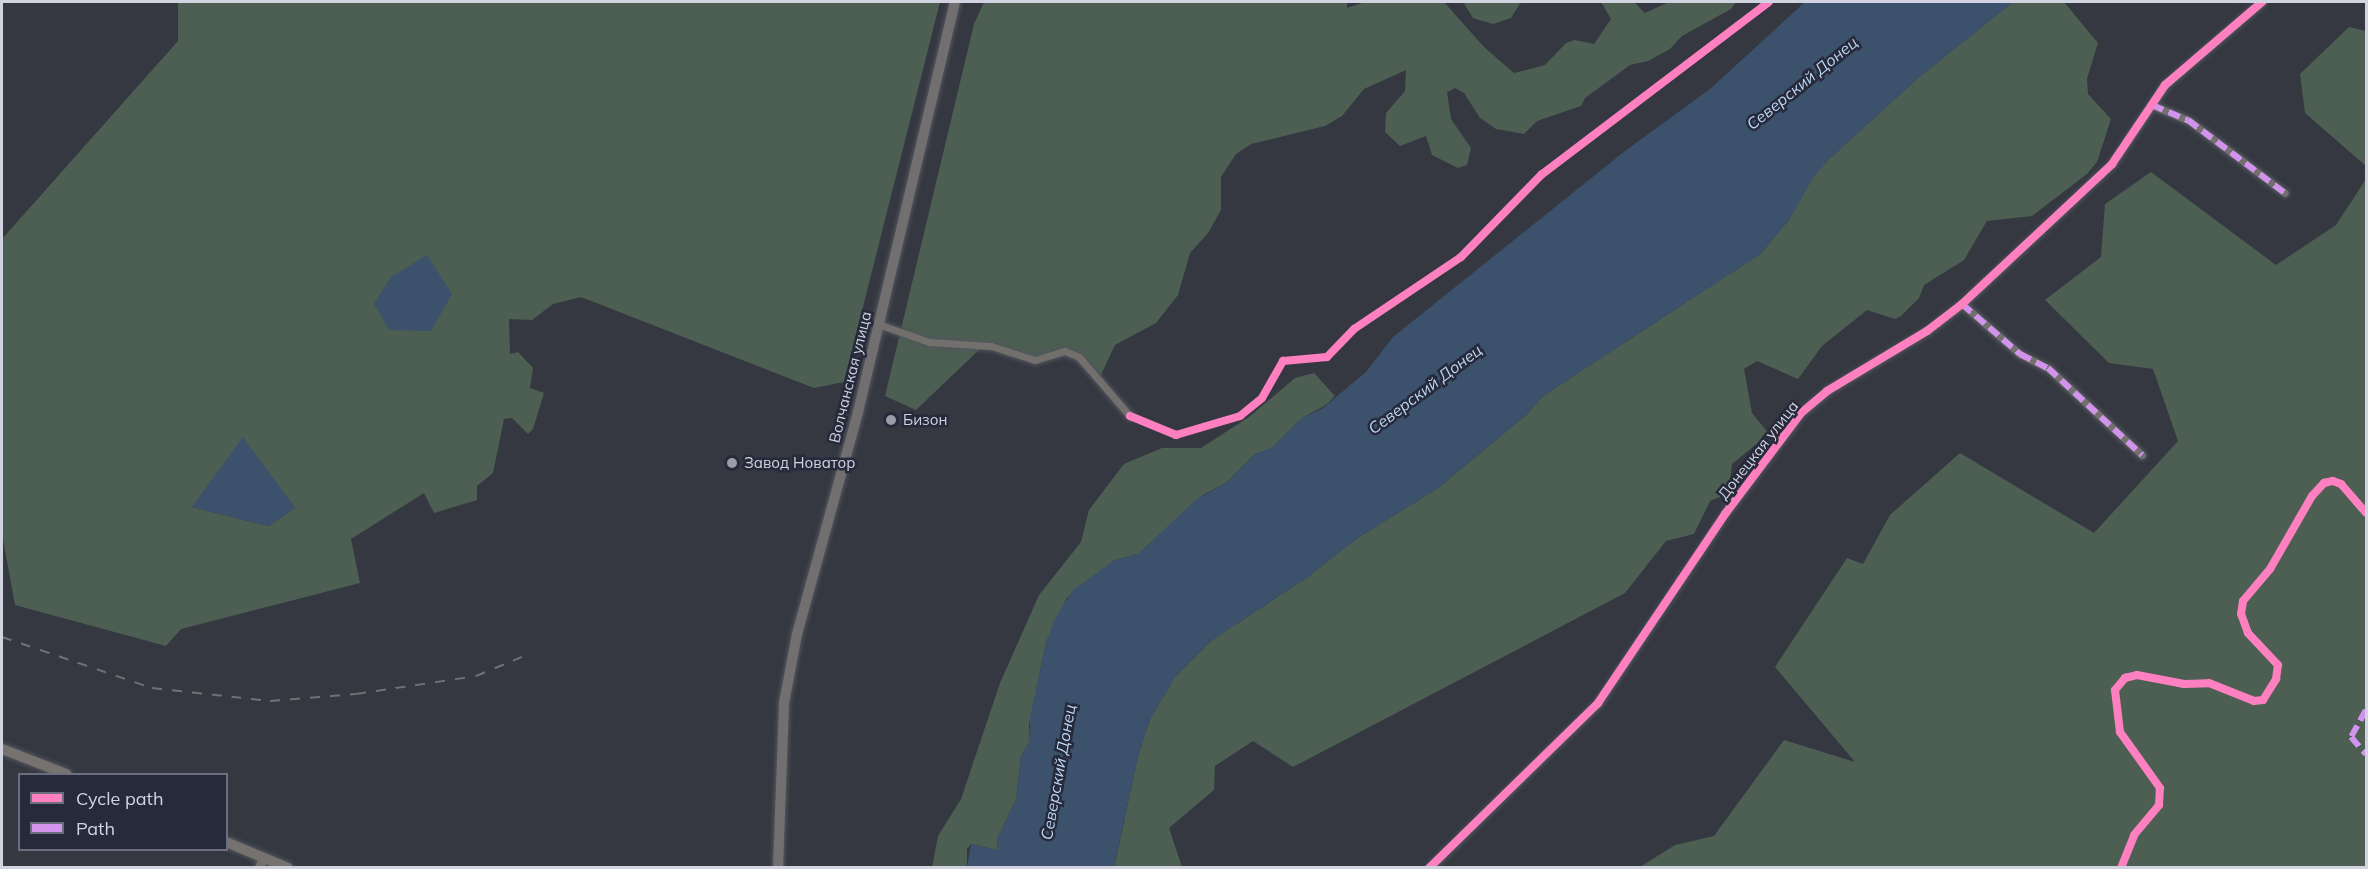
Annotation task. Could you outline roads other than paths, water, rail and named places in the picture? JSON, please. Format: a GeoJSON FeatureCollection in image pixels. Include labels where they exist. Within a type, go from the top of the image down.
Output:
{"type":"FeatureCollection","features":[{"type":"Feature","properties":{"kind":"main road","name":"Волчанская улица"},"geometry":{"type":"LineString","coordinates":[[778,867],[786,692],[801,618],[926,135],[955,2]]}},
{"type":"Feature","properties":{"kind":"main road"},"geometry":{"type":"LineString","coordinates":[[2,749],[63,773]]}},
{"type":"Feature","properties":{"kind":"main road"},"geometry":{"type":"LineString","coordinates":[[228,843],[261,862],[288,867]]}},
{"type":"Feature","properties":{"kind":"street","name":"Донецкая улица"},"geometry":{"type":"LineString","coordinates":[[1429,867],[1598,703],[1725,514],[1801,413],[1827,391],[1927,330],[1962,304],[2112,164],[2165,85],[2262,2]]}},
{"type":"Feature","properties":{"kind":"street"},"geometry":{"type":"LineString","coordinates":[[2152,105],[2188,120],[2285,193]]}},
{"type":"Feature","properties":{"kind":"street"},"geometry":{"type":"LineString","coordinates":[[1962,304],[2020,354],[2048,368],[2142,455]]}},
{"type":"Feature","properties":{"kind":"street"},"geometry":{"type":"LineString","coordinates":[[878,324],[929,342],[991,346],[1035,360],[1065,351],[1087,365],[1130,416]]}},
{"type":"Feature","properties":{"kind":"water","name":"Северский Донец"},"geometry":{"type":"Polygon","coordinates":[[[1805,2],[2013,2],[1918,78],[1828,160],[1813,178],[1788,221],[1760,254],[1543,396],[1526,415],[1438,488],[1359,537],[1309,576],[1212,640],[1175,677],[1150,719],[1138,756],[1114,867],[967,867],[971,844],[997,850],[998,837],[1016,800],[1021,756],[1030,741],[1030,718],[1046,642],[1055,619],[1073,590],[1115,560],[1138,554],[1197,499],[1226,483],[1255,454],[1272,448],[1302,418],[1323,408],[1366,372],[1393,337],[1625,151],[1710,89],[1805,2]]]}},
{"type":"Feature","properties":{"kind":"water"},"geometry":{"type":"Polygon","coordinates":[[[427,255],[452,294],[431,331],[389,330],[374,304],[391,277],[427,255]]]}},
{"type":"Feature","properties":{"kind":"water"},"geometry":{"type":"Polygon","coordinates":[[[243,437],[295,508],[268,526],[192,507],[243,437]]]}},
{"type":"Feature","properties":{"kind":"railway"},"geometry":{"type":"LineString","coordinates":[[2,637],[152,688],[270,701],[356,694],[476,676],[529,654]]}},
{"type":"Feature","properties":{"kind":"place","name":"Бизон"},"geometry":{"type":"Point","coordinates":[891,420]}},
{"type":"Feature","properties":{"kind":"place","name":"Завод Новатор"},"geometry":{"type":"Point","coordinates":[732,463]}}]}
